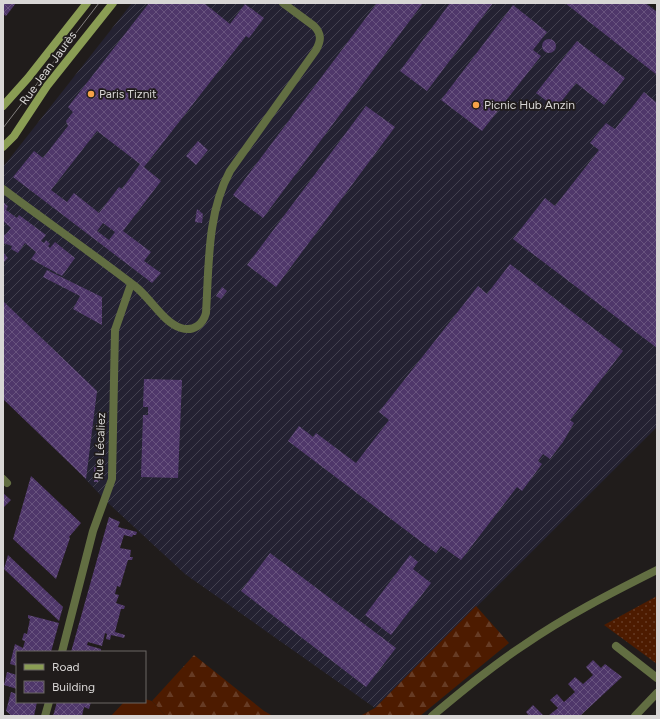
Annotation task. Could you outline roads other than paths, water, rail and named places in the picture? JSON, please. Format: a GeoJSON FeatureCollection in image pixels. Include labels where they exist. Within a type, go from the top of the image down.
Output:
{"type":"FeatureCollection","features":[{"type":"Feature","properties":{"kind":"main road"},"geometry":{"type":"LineString","coordinates":[[3,106],[28,78],[87,3]]}},
{"type":"Feature","properties":{"kind":"main road","name":"Rue Jean Jaurès"},"geometry":{"type":"LineString","coordinates":[[3,147],[14,136],[50,82],[113,3]]}},
{"type":"Feature","properties":{"kind":"street"},"geometry":{"type":"LineString","coordinates":[[3,189],[131,284],[177,326],[192,329],[199,325],[204,318],[210,247],[222,186],[230,171],[316,50],[320,41],[318,31],[314,26],[283,3]]}},
{"type":"Feature","properties":{"kind":"street","name":"Rue Lécaliez"},"geometry":{"type":"LineString","coordinates":[[62,651],[93,531],[110,486],[112,471],[115,330],[131,284]]}},
{"type":"Feature","properties":{"kind":"street"},"geometry":{"type":"LineString","coordinates":[[432,716],[470,685],[530,641],[596,601],[657,570]]}},
{"type":"Feature","properties":{"kind":"street"},"geometry":{"type":"LineString","coordinates":[[616,646],[657,678]]}},
{"type":"Feature","properties":{"kind":"street"},"geometry":{"type":"LineString","coordinates":[[635,716],[657,693]]}},
{"type":"Feature","properties":{"kind":"street"},"geometry":{"type":"LineString","coordinates":[[45,716],[49,703]]}},
{"type":"Feature","properties":{"kind":"tram line"},"geometry":{"type":"LineString","coordinates":[[3,128],[99,3]]}},
{"type":"Feature","properties":{"kind":"place","name":"Paris Tiznit"},"geometry":{"type":"Point","coordinates":[91,94]}},
{"type":"Feature","properties":{"kind":"place","name":"Picnic Hub Anzin"},"geometry":{"type":"Point","coordinates":[476,105]}}]}
